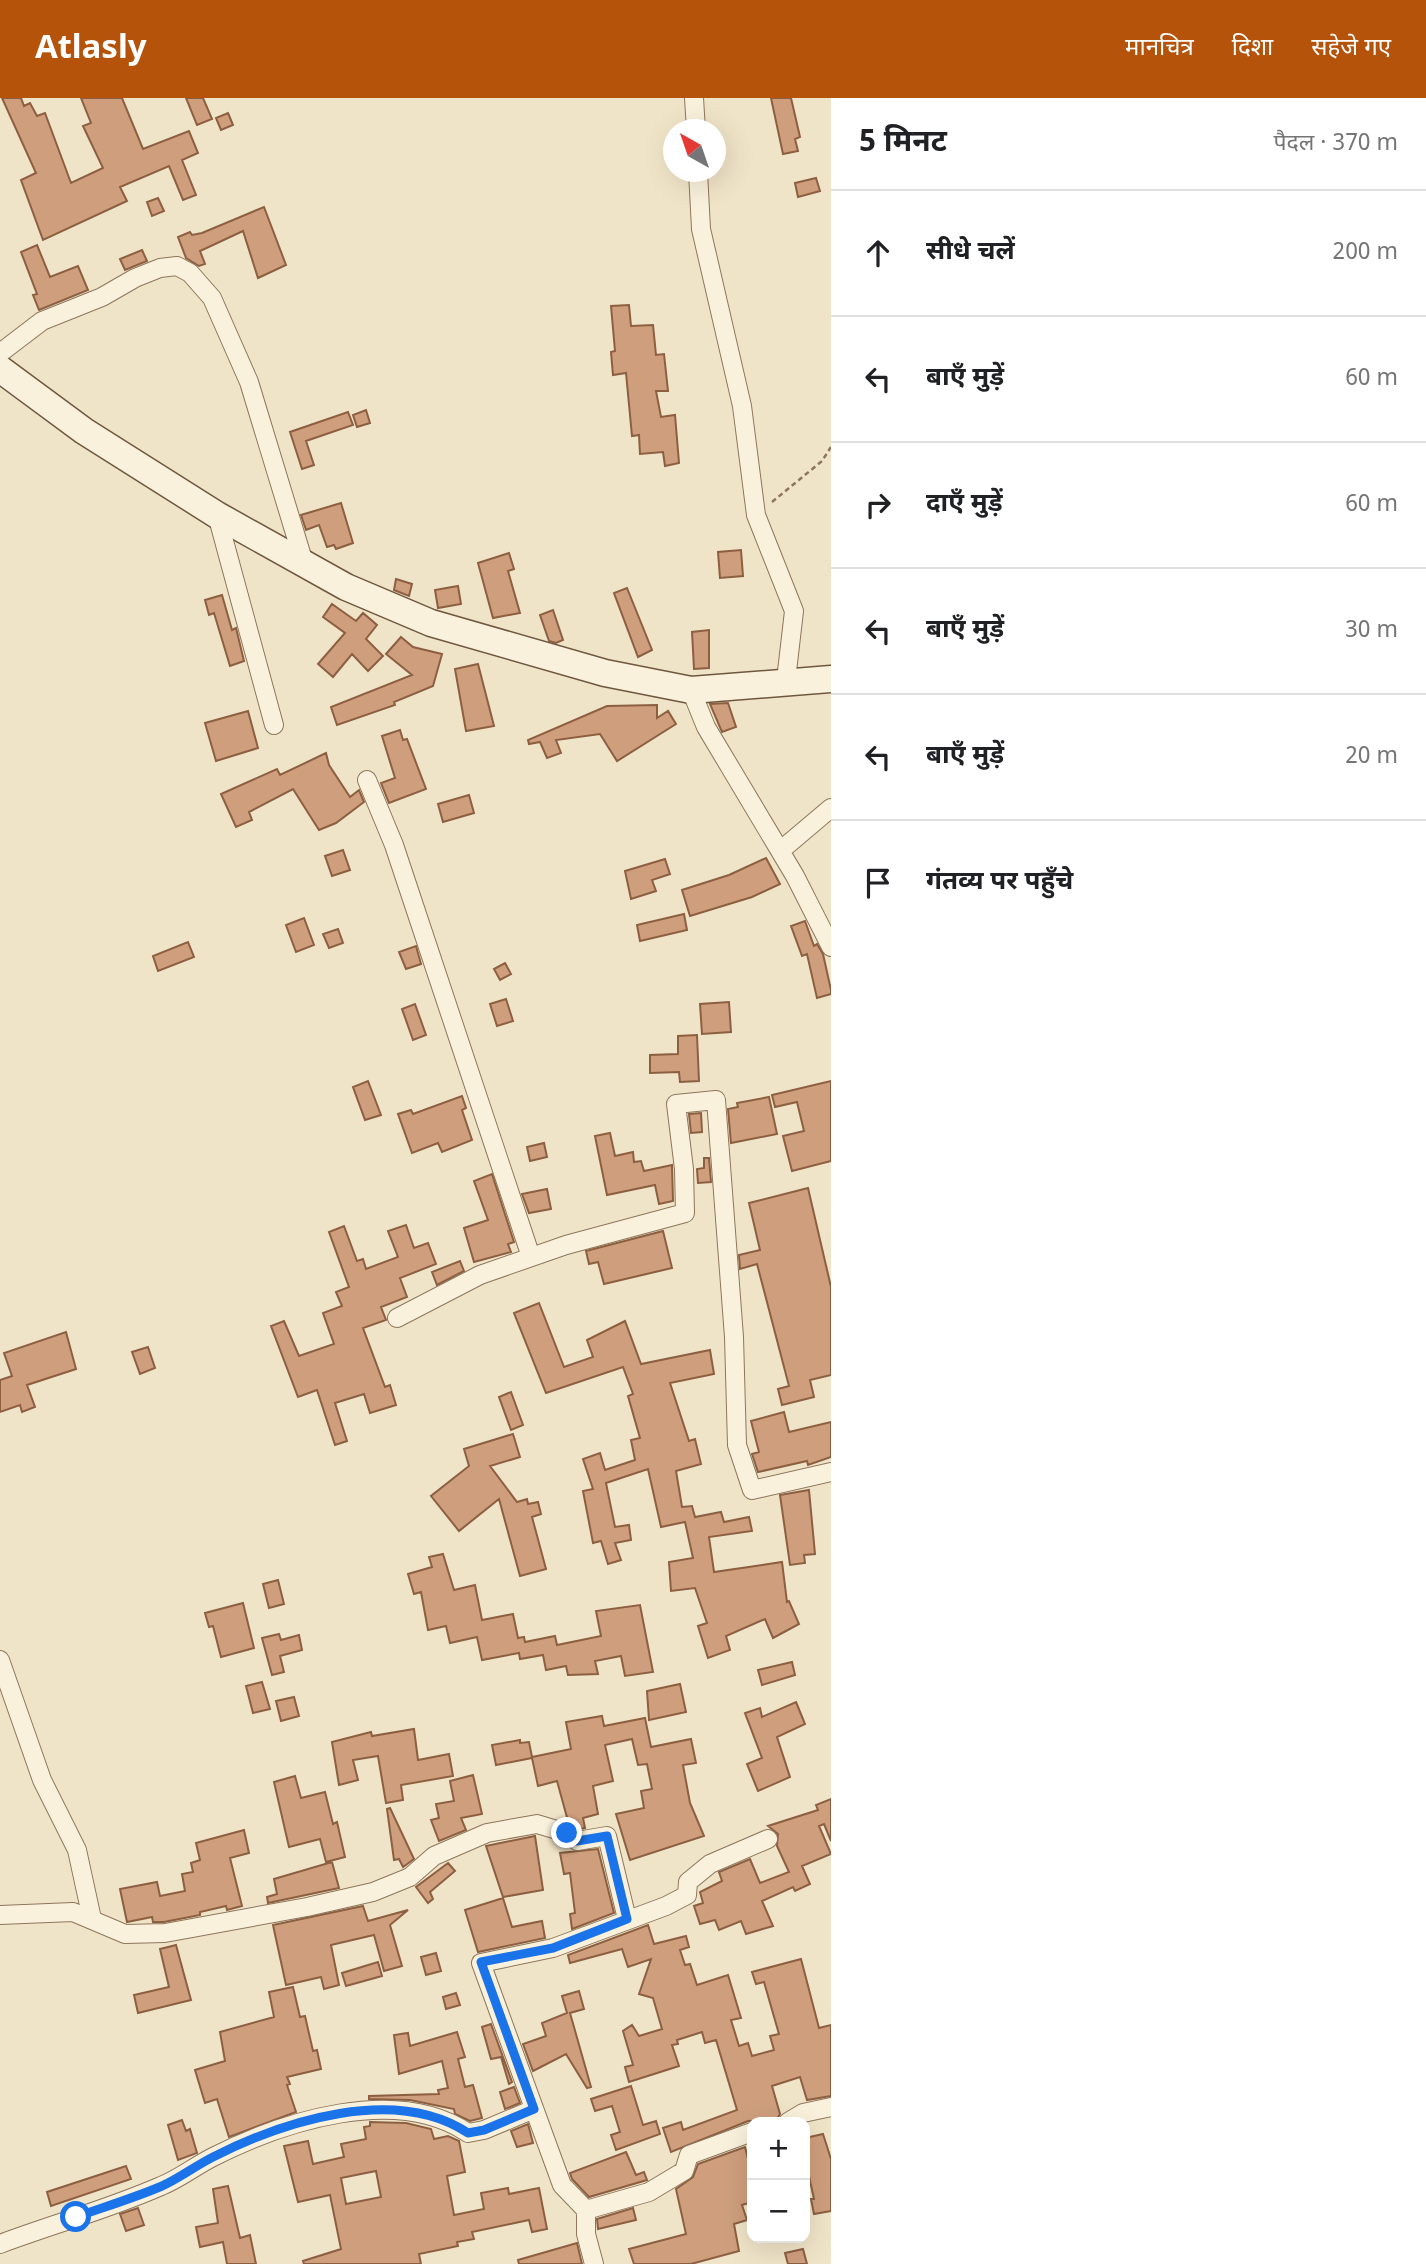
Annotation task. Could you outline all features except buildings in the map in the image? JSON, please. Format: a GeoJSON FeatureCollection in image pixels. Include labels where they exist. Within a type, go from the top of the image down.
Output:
{"type":"FeatureCollection","features":[{"type":"Feature","properties":{"kind":"street"},"geometry":{"type":"LineString","coordinates":[[694,98],[695,119]]}},
{"type":"Feature","properties":{"kind":"street"},"geometry":{"type":"LineString","coordinates":[[699,182],[701,229],[742,406],[756,515],[794,611],[786,680]]}},
{"type":"Feature","properties":{"kind":"street"},"geometry":{"type":"LineString","coordinates":[[0,353],[42,321],[102,297],[135,278],[160,268],[177,266],[190,273],[212,298],[249,382],[304,563]]}},
{"type":"Feature","properties":{"kind":"street"},"geometry":{"type":"LineString","coordinates":[[0,369],[84,431],[217,515],[346,587],[430,623],[604,673],[691,690],[786,680],[831,679]]}},
{"type":"Feature","properties":{"kind":"street"},"geometry":{"type":"LineString","coordinates":[[217,515],[274,725]]}},
{"type":"Feature","properties":{"kind":"street"},"geometry":{"type":"LineString","coordinates":[[691,690],[706,727],[780,850],[831,947]]}},
{"type":"Feature","properties":{"kind":"street"},"geometry":{"type":"LineString","coordinates":[[367,780],[394,845],[530,1257]]}},
{"type":"Feature","properties":{"kind":"street"},"geometry":{"type":"LineString","coordinates":[[780,850],[831,808]]}},
{"type":"Feature","properties":{"kind":"street"},"geometry":{"type":"LineString","coordinates":[[397,1318],[480,1275],[530,1257],[685,1213],[684,1169],[676,1104],[716,1100],[734,1337],[737,1445],[752,1490],[831,1472]]}},
{"type":"Feature","properties":{"kind":"street"},"geometry":{"type":"LineString","coordinates":[[0,1660],[42,1780],[77,1850],[92,1919]]}},
{"type":"Feature","properties":{"kind":"street"},"geometry":{"type":"LineString","coordinates":[[0,1915],[73,1912],[125,1934],[165,1933],[307,1908],[373,1892],[410,1877],[434,1856],[487,1833],[537,1824],[567,1833],[577,1841],[607,1836],[627,1919]]}},
{"type":"Feature","properties":{"kind":"street"},"geometry":{"type":"LineString","coordinates":[[594,2264],[586,2234],[586,2210],[562,2185],[481,1962],[553,1948],[687,1895],[688,1882],[710,1864],[768,1839]]}},
{"type":"Feature","properties":{"kind":"street"},"geometry":{"type":"LineString","coordinates":[[796,2117],[803,2113],[831,2108]]}},
{"type":"Feature","properties":{"kind":"street"},"geometry":{"type":"LineString","coordinates":[[0,2244],[163,2186],[213,2157],[317,2118],[351,2111],[392,2112],[451,2122],[468,2133],[484,2130],[534,2109]]}},
{"type":"Feature","properties":{"kind":"street"},"geometry":{"type":"LineString","coordinates":[[586,2210],[649,2192],[684,2171],[689,2155],[747,2134]]}},
{"type":"Feature","properties":{"kind":"path"},"geometry":{"type":"LineString","coordinates":[[756,515],[822,461],[831,447]]}},
{"type":"Feature","properties":{"kind":"route"},"geometry":{"type":"LineString","coordinates":[[76,2217],[163,2186],[213,2157],[317,2118],[351,2111],[392,2112],[429,2116],[451,2122],[468,2133],[484,2130],[534,2109],[481,1962],[553,1948],[627,1919],[607,1836],[577,1841],[567,1833]]}}]}
